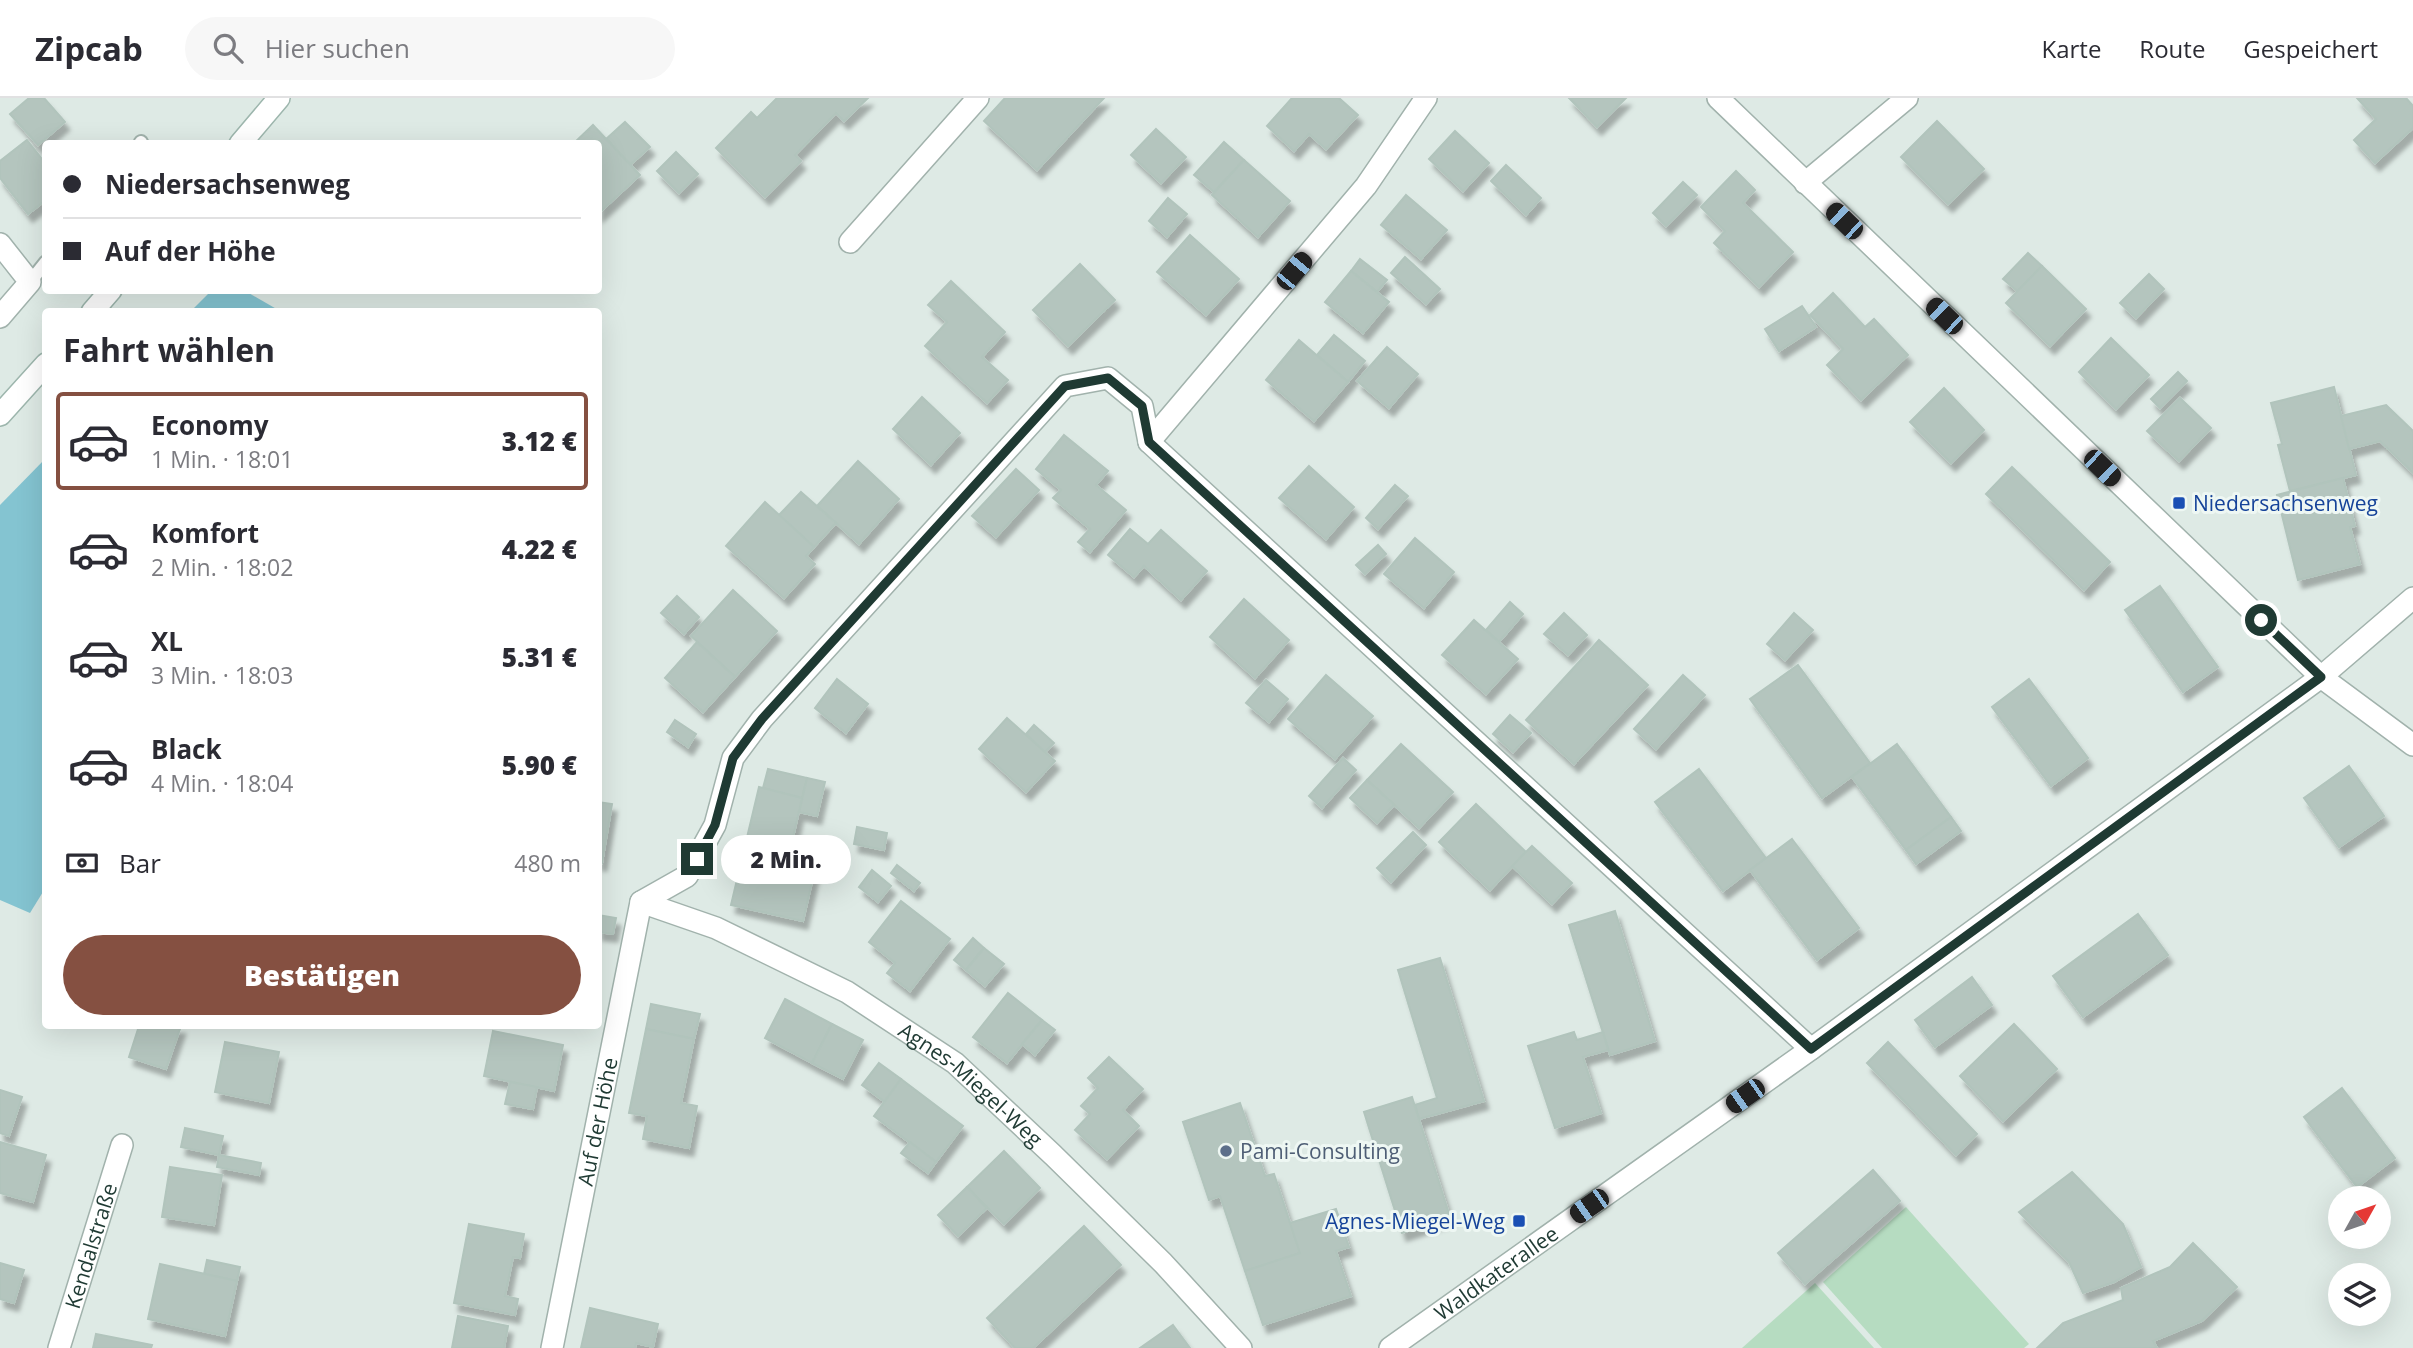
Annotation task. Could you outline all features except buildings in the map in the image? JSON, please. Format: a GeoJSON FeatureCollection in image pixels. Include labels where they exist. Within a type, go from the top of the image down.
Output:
{"type":"FeatureCollection","features":[{"type":"Feature","properties":{"kind":"street"},"geometry":{"type":"LineString","coordinates":[[243,140],[279,98]]}},
{"type":"Feature","properties":{"kind":"street"},"geometry":{"type":"LineString","coordinates":[[850,242],[978,98]]}},
{"type":"Feature","properties":{"kind":"street"},"geometry":{"type":"LineString","coordinates":[[1149,442],[1366,186],[1426,98]]}},
{"type":"Feature","properties":{"kind":"street"},"geometry":{"type":"LineString","coordinates":[[1718,98],[2321,677],[2413,745]]}},
{"type":"Feature","properties":{"kind":"street"},"geometry":{"type":"LineString","coordinates":[[1805,183],[1907,98]]}},
{"type":"Feature","properties":{"kind":"street"},"geometry":{"type":"LineString","coordinates":[[0,244],[30,282],[0,317]]}},
{"type":"Feature","properties":{"kind":"street"},"geometry":{"type":"LineString","coordinates":[[95,308],[108,294]]}},
{"type":"Feature","properties":{"kind":"street"},"geometry":{"type":"LineString","coordinates":[[0,415],[42,368]]}},
{"type":"Feature","properties":{"kind":"street"},"geometry":{"type":"LineString","coordinates":[[641,902],[687,876],[715,825],[733,758],[762,719],[1065,386],[1108,378],[1142,406],[1149,442],[1811,1049]]}},
{"type":"Feature","properties":{"kind":"street","name":"Waldkaterallee"},"geometry":{"type":"LineString","coordinates":[[1390,1348],[1811,1049],[2321,677],[2413,598]]}},
{"type":"Feature","properties":{"kind":"street","name":"Auf der Höhe"},"geometry":{"type":"LineString","coordinates":[[552,1348],[641,902]]}},
{"type":"Feature","properties":{"kind":"street","name":"Agnes-Miegel-Weg"},"geometry":{"type":"LineString","coordinates":[[641,902],[716,928],[846,992],[955,1063],[1154,1254],[1241,1348]]}},
{"type":"Feature","properties":{"kind":"street","name":"Kendalstraße"},"geometry":{"type":"LineString","coordinates":[[59,1348],[122,1145]]}},
{"type":"Feature","properties":{"kind":"lane"},"geometry":{"type":"LineString","coordinates":[[30,282],[42,267]]}},
{"type":"Feature","properties":{"kind":"green space"},"geometry":{"type":"Polygon","coordinates":[[[1906,1207],[2029,1344],[2024,1348],[1882,1348],[1823,1282],[1906,1207]]]}},
{"type":"Feature","properties":{"kind":"green space"},"geometry":{"type":"Polygon","coordinates":[[[1815,1283],[1874,1348],[1742,1348],[1815,1283]]]}},
{"type":"Feature","properties":{"kind":"water"},"geometry":{"type":"Polygon","coordinates":[[[208,294],[250,294],[275,308],[194,308],[208,294]]]}},
{"type":"Feature","properties":{"kind":"water"},"geometry":{"type":"Polygon","coordinates":[[[42,462],[42,894],[30,913],[0,900],[0,505],[42,462]]]}},
{"type":"Feature","properties":{"kind":"place","name":"Niedersachsenweg"},"geometry":{"type":"Point","coordinates":[2179,503]}},
{"type":"Feature","properties":{"kind":"place","name":"Pami-Consulting"},"geometry":{"type":"Point","coordinates":[1226,1151]}},
{"type":"Feature","properties":{"kind":"place","name":"Agnes-Miegel-Weg"},"geometry":{"type":"Point","coordinates":[1519,1221]}},
{"type":"Feature","properties":{"kind":"route"},"geometry":{"type":"LineString","coordinates":[[697,859],[715,825],[733,758],[762,719],[1065,386],[1108,378],[1142,406],[1149,442],[1811,1049],[2321,677],[2261,620]]}}]}
